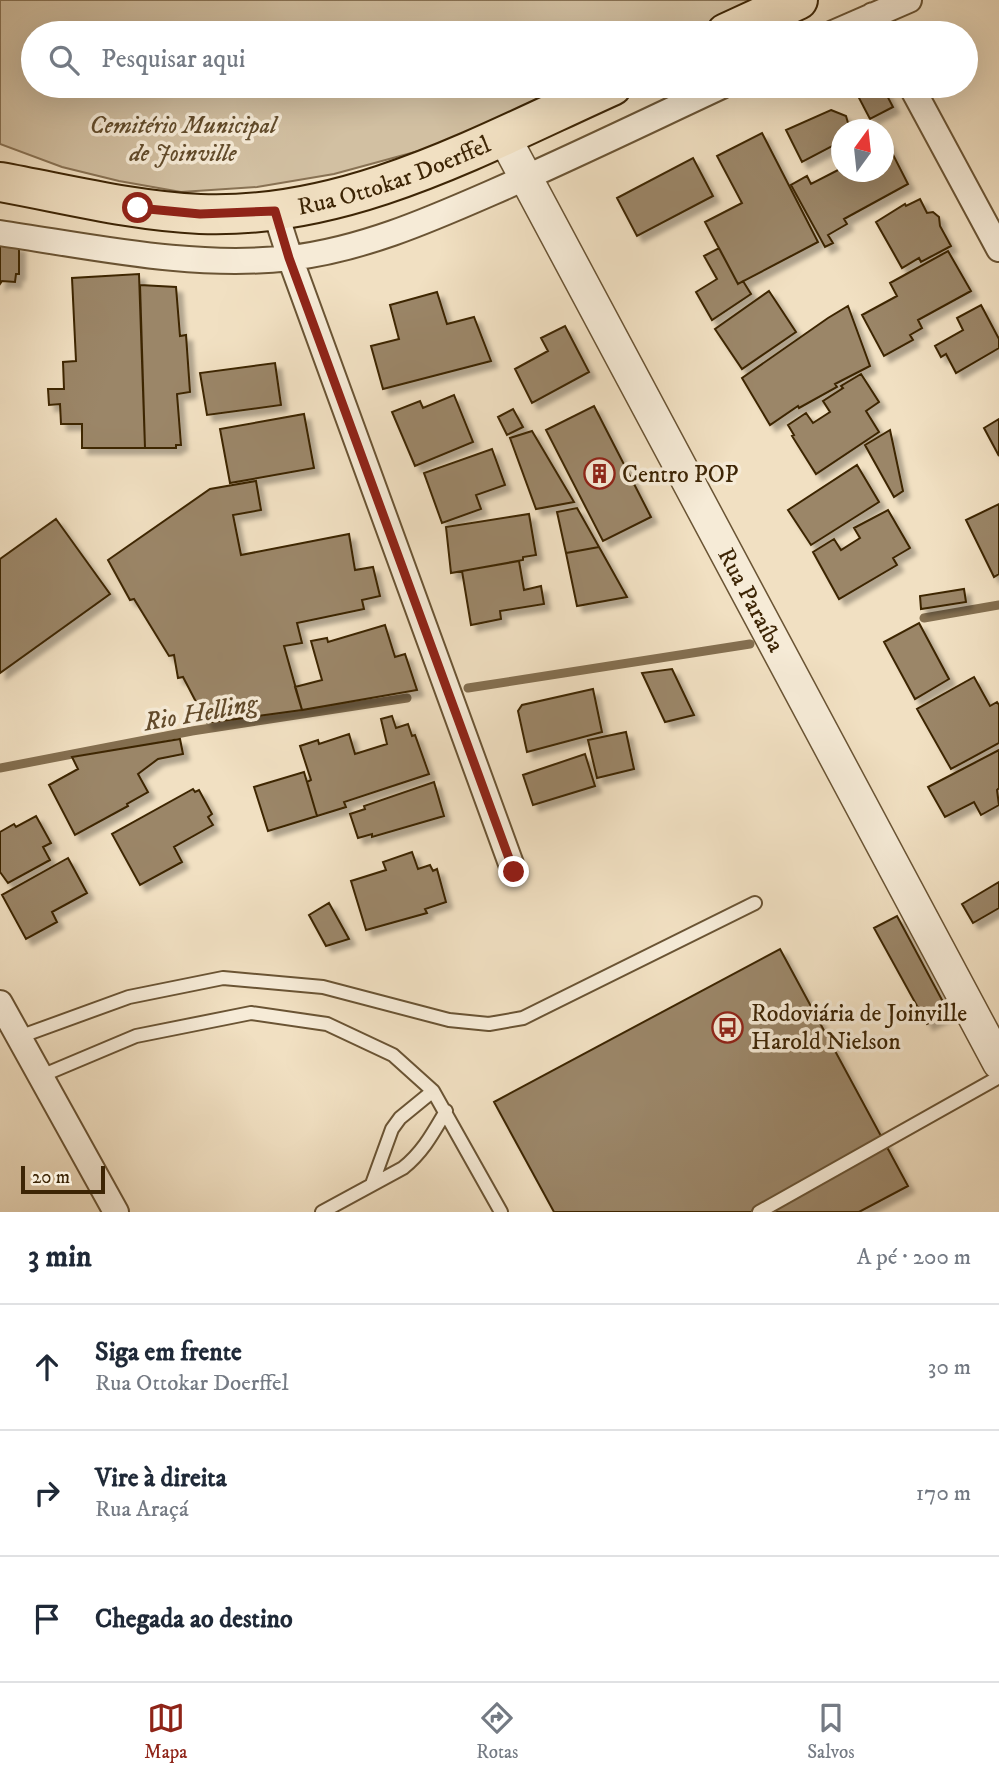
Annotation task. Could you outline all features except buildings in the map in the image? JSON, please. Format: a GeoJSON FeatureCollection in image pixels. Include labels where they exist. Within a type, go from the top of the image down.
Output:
{"type":"FeatureCollection","features":[{"type":"Feature","properties":{"kind":"main road"},"geometry":{"type":"LineString","coordinates":[[752,21],[798,0]]}},
{"type":"Feature","properties":{"kind":"main road","name":"Rua Ottokar Doerffel"},"geometry":{"type":"LineString","coordinates":[[0,183],[167,211],[200,214],[275,211],[329,201],[379,187],[585,98]]}},
{"type":"Feature","properties":{"kind":"street"},"geometry":{"type":"LineString","coordinates":[[882,21],[909,0]]}},
{"type":"Feature","properties":{"kind":"street"},"geometry":{"type":"LineString","coordinates":[[0,233],[176,258],[239,261],[289,258],[336,250],[442,215],[696,98]]}},
{"type":"Feature","properties":{"kind":"street"},"geometry":{"type":"LineString","coordinates":[[917,98],[999,249]]}},
{"type":"Feature","properties":{"kind":"street","name":"Rua Paraíba"},"geometry":{"type":"LineString","coordinates":[[503,135],[999,1063]]}},
{"type":"Feature","properties":{"kind":"street"},"geometry":{"type":"LineString","coordinates":[[275,211],[289,258],[514,872]]}},
{"type":"Feature","properties":{"kind":"street"},"geometry":{"type":"LineString","coordinates":[[0,1003],[116,1212]]}},
{"type":"Feature","properties":{"kind":"lane"},"geometry":{"type":"LineString","coordinates":[[19,1037],[129,997],[223,978],[323,987],[449,1020],[489,1024],[523,1017],[755,903]]}},
{"type":"Feature","properties":{"kind":"lane"},"geometry":{"type":"LineString","coordinates":[[40,1076],[136,1036],[251,1013],[327,1024],[393,1055],[433,1091],[501,1212]]}},
{"type":"Feature","properties":{"kind":"lane"},"geometry":{"type":"LineString","coordinates":[[758,1212],[999,1077]]}},
{"type":"Feature","properties":{"kind":"lane"},"geometry":{"type":"LineString","coordinates":[[372,1184],[392,1129],[400,1118],[433,1091]]}},
{"type":"Feature","properties":{"kind":"lane"},"geometry":{"type":"LineString","coordinates":[[322,1212],[403,1168],[428,1142],[446,1111]]}},
{"type":"Feature","properties":{"kind":"green space","name":"Cemitério Municipal de Joinville"},"geometry":{"type":"Polygon","coordinates":[[[0,0],[766,0],[718,21],[21,21],[21,98],[546,98],[437,146],[334,174],[257,187],[181,192],[62,167],[0,144],[0,0]]]}},
{"type":"Feature","properties":{"kind":"waterway","name":"Rio Helling"},"geometry":{"type":"LineString","coordinates":[[924,618],[999,605]]}},
{"type":"Feature","properties":{"kind":"waterway","name":"Rio Helling"},"geometry":{"type":"LineString","coordinates":[[468,688],[750,644]]}},
{"type":"Feature","properties":{"kind":"waterway","name":"Rio Helling"},"geometry":{"type":"LineString","coordinates":[[0,768],[192,731],[407,698]]}},
{"type":"Feature","properties":{"kind":"place","name":"Centro POP"},"geometry":{"type":"Point","coordinates":[599,474]}},
{"type":"Feature","properties":{"kind":"place","name":"Rodoviária de Joinville Harold Nielson"},"geometry":{"type":"Point","coordinates":[728,1027]}},
{"type":"Feature","properties":{"kind":"route"},"geometry":{"type":"LineString","coordinates":[[138,208],[200,214],[275,211],[289,258],[514,872]]}}]}
